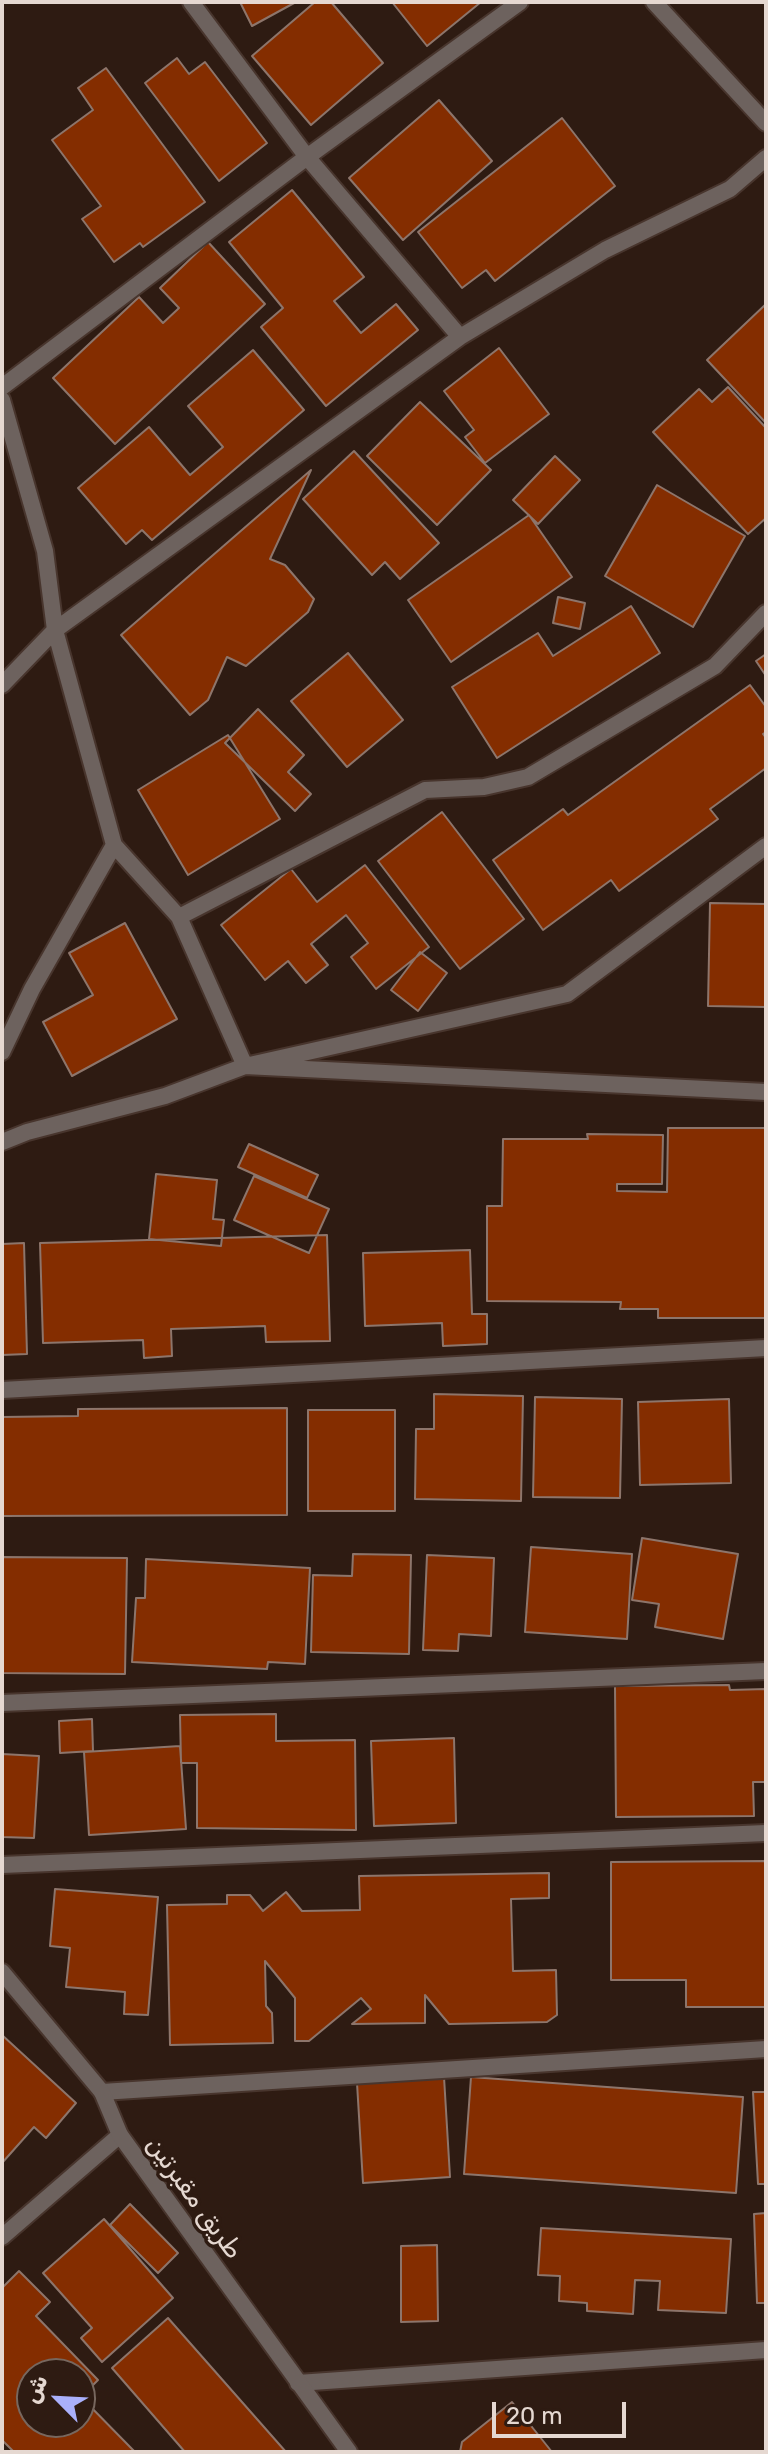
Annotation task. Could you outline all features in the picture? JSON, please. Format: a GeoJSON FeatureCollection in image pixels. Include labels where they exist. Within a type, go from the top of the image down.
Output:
{"type":"FeatureCollection","features":[{"type":"Feature","properties":{"kind":"street"},"geometry":{"type":"LineString","coordinates":[[191,2],[307,157],[460,337]]}},
{"type":"Feature","properties":{"kind":"street"},"geometry":{"type":"LineString","coordinates":[[2,387],[307,157],[520,2]]}},
{"type":"Feature","properties":{"kind":"street"},"geometry":{"type":"LineString","coordinates":[[654,2],[766,123]]}},
{"type":"Feature","properties":{"kind":"street"},"geometry":{"type":"LineString","coordinates":[[2,685],[55,630],[460,337],[605,250],[730,189],[766,158]]}},
{"type":"Feature","properties":{"kind":"street"},"geometry":{"type":"LineString","coordinates":[[2,400],[45,551],[55,630],[114,845],[179,917],[245,1066]]}},
{"type":"Feature","properties":{"kind":"street"},"geometry":{"type":"LineString","coordinates":[[179,917],[425,790],[484,787],[528,777],[715,666],[766,613]]}},
{"type":"Feature","properties":{"kind":"street"},"geometry":{"type":"LineString","coordinates":[[2,1052],[32,989],[114,845]]}},
{"type":"Feature","properties":{"kind":"street"},"geometry":{"type":"LineString","coordinates":[[2,1142],[27,1132],[165,1096],[245,1066],[567,994],[766,846]]}},
{"type":"Feature","properties":{"kind":"street"},"geometry":{"type":"LineString","coordinates":[[245,1066],[766,1092]]}},
{"type":"Feature","properties":{"kind":"street"},"geometry":{"type":"LineString","coordinates":[[2,1390],[766,1348]]}},
{"type":"Feature","properties":{"kind":"street"},"geometry":{"type":"LineString","coordinates":[[2,1703],[766,1671]]}},
{"type":"Feature","properties":{"kind":"street"},"geometry":{"type":"LineString","coordinates":[[2,1865],[766,1833]]}},
{"type":"Feature","properties":{"kind":"street","name":"طريق مقبرتين"},"geometry":{"type":"LineString","coordinates":[[2,1972],[102,2092],[120,2135],[349,2452]]}},
{"type":"Feature","properties":{"kind":"street"},"geometry":{"type":"LineString","coordinates":[[102,2092],[766,2049]]}},
{"type":"Feature","properties":{"kind":"street"},"geometry":{"type":"LineString","coordinates":[[2,2237],[120,2135]]}},
{"type":"Feature","properties":{"kind":"street"},"geometry":{"type":"LineString","coordinates":[[298,2383],[766,2350]]}},
{"type":"Feature","properties":{"kind":"building"},"geometry":{"type":"Polygon","coordinates":[[[240,2],[296,2],[252,26],[240,2]]]}},
{"type":"Feature","properties":{"kind":"building"},"geometry":{"type":"Polygon","coordinates":[[[315,2],[331,2],[383,63],[311,125],[252,56],[315,2]]]}},
{"type":"Feature","properties":{"kind":"building"},"geometry":{"type":"Polygon","coordinates":[[[392,2],[481,2],[427,46],[392,2]]]}},
{"type":"Feature","properties":{"kind":"building"},"geometry":{"type":"Polygon","coordinates":[[[177,58],[189,74],[205,62],[267,143],[219,181],[145,83],[177,58]]]}},
{"type":"Feature","properties":{"kind":"building"},"geometry":{"type":"Polygon","coordinates":[[[106,68],[205,202],[143,247],[140,243],[114,262],[82,219],[101,206],[52,140],[93,110],[78,88],[106,68]]]}},
{"type":"Feature","properties":{"kind":"building"},"geometry":{"type":"Polygon","coordinates":[[[439,100],[492,161],[403,240],[349,178],[439,100]]]}},
{"type":"Feature","properties":{"kind":"building"},"geometry":{"type":"Polygon","coordinates":[[[562,118],[615,186],[495,281],[486,270],[462,288],[418,232],[562,118]]]}},
{"type":"Feature","properties":{"kind":"building"},"geometry":{"type":"Polygon","coordinates":[[[292,190],[364,277],[334,301],[361,333],[396,304],[418,330],[326,406],[261,327],[283,308],[229,242],[292,190]]]}},
{"type":"Feature","properties":{"kind":"building"},"geometry":{"type":"Polygon","coordinates":[[[208,242],[265,304],[115,444],[53,378],[139,297],[163,323],[179,308],[160,288],[208,242]]]}},
{"type":"Feature","properties":{"kind":"building"},"geometry":{"type":"Polygon","coordinates":[[[766,304],[766,423],[707,360],[766,304]]]}},
{"type":"Feature","properties":{"kind":"building"},"geometry":{"type":"Polygon","coordinates":[[[499,348],[549,414],[485,463],[465,437],[474,430],[444,391],[499,348]]]}},
{"type":"Feature","properties":{"kind":"building"},"geometry":{"type":"Polygon","coordinates":[[[253,350],[304,410],[152,540],[142,530],[126,544],[78,488],[149,427],[190,475],[223,447],[188,406],[253,350]]]}},
{"type":"Feature","properties":{"kind":"building"},"geometry":{"type":"Polygon","coordinates":[[[728,387],[766,428],[766,518],[748,534],[653,432],[699,389],[712,402],[728,387]]]}},
{"type":"Feature","properties":{"kind":"building"},"geometry":{"type":"Polygon","coordinates":[[[420,402],[491,470],[437,525],[367,456],[420,402]]]}},
{"type":"Feature","properties":{"kind":"building"},"geometry":{"type":"Polygon","coordinates":[[[354,451],[439,543],[400,579],[385,562],[372,575],[303,499],[354,451]]]}},
{"type":"Feature","properties":{"kind":"building"},"geometry":{"type":"Polygon","coordinates":[[[555,456],[580,480],[538,524],[513,500],[555,456]]]}},
{"type":"Feature","properties":{"kind":"building"},"geometry":{"type":"Polygon","coordinates":[[[311,470],[270,559],[285,565],[314,599],[308,612],[246,666],[227,657],[208,700],[190,715],[121,635],[311,470]]]}},
{"type":"Feature","properties":{"kind":"building"},"geometry":{"type":"Polygon","coordinates":[[[657,485],[745,536],[693,627],[605,576],[657,485]]]}},
{"type":"Feature","properties":{"kind":"building"},"geometry":{"type":"Polygon","coordinates":[[[529,515],[572,577],[451,662],[408,600],[529,515]]]}},
{"type":"Feature","properties":{"kind":"building"},"geometry":{"type":"Polygon","coordinates":[[[558,597],[585,603],[580,629],[553,623],[558,597]]]}},
{"type":"Feature","properties":{"kind":"building"},"geometry":{"type":"Polygon","coordinates":[[[631,606],[660,653],[497,758],[452,687],[538,633],[553,656],[631,606]]]}},
{"type":"Feature","properties":{"kind":"building"},"geometry":{"type":"Polygon","coordinates":[[[348,653],[403,720],[347,767],[291,701],[348,653]]]}},
{"type":"Feature","properties":{"kind":"building"},"geometry":{"type":"Polygon","coordinates":[[[766,654],[766,676],[756,661],[766,654]]]}},
{"type":"Feature","properties":{"kind":"building"},"geometry":{"type":"Polygon","coordinates":[[[750,685],[766,707],[766,732],[763,734],[766,738],[766,768],[710,809],[718,819],[619,891],[611,880],[543,930],[493,860],[563,809],[568,815],[750,685]]]}},
{"type":"Feature","properties":{"kind":"building"},"geometry":{"type":"Polygon","coordinates":[[[258,709],[304,755],[288,772],[311,794],[295,811],[225,743],[258,709]]]}},
{"type":"Feature","properties":{"kind":"building"},"geometry":{"type":"Polygon","coordinates":[[[228,735],[280,819],[188,875],[138,790],[228,735]]]}},
{"type":"Feature","properties":{"kind":"building"},"geometry":{"type":"Polygon","coordinates":[[[442,812],[524,919],[460,969],[378,861],[442,812]]]}},
{"type":"Feature","properties":{"kind":"building"},"geometry":{"type":"Polygon","coordinates":[[[365,865],[429,947],[376,989],[351,957],[368,943],[346,915],[311,944],[328,965],[306,983],[288,961],[265,980],[221,925],[291,869],[317,902],[365,865]]]}},
{"type":"Feature","properties":{"kind":"building"},"geometry":{"type":"Polygon","coordinates":[[[710,903],[766,904],[766,1007],[708,1006],[710,903]]]}},
{"type":"Feature","properties":{"kind":"building"},"geometry":{"type":"Polygon","coordinates":[[[125,923],[177,1019],[72,1076],[43,1022],[93,995],[69,953],[125,923]]]}},
{"type":"Feature","properties":{"kind":"building"},"geometry":{"type":"Polygon","coordinates":[[[420,952],[447,973],[418,1011],[391,990],[420,952]]]}},
{"type":"Feature","properties":{"kind":"building"},"geometry":{"type":"Polygon","coordinates":[[[668,1128],[766,1128],[766,1318],[658,1318],[658,1309],[620,1309],[621,1302],[487,1301],[487,1206],[502,1206],[503,1139],[588,1139],[587,1134],[663,1135],[662,1184],[617,1184],[617,1191],[667,1192],[668,1128]]]}},
{"type":"Feature","properties":{"kind":"building"},"geometry":{"type":"Polygon","coordinates":[[[249,1144],[318,1175],[307,1198],[238,1167],[249,1144]]]}},
{"type":"Feature","properties":{"kind":"building"},"geometry":{"type":"Polygon","coordinates":[[[156,1174],[217,1180],[213,1219],[224,1220],[221,1246],[149,1239],[156,1174]]]}},
{"type":"Feature","properties":{"kind":"building"},"geometry":{"type":"Polygon","coordinates":[[[254,1176],[329,1209],[309,1253],[234,1220],[254,1176]]]}},
{"type":"Feature","properties":{"kind":"building"},"geometry":{"type":"Polygon","coordinates":[[[327,1235],[330,1341],[266,1342],[265,1326],[171,1329],[172,1356],[144,1358],[143,1340],[43,1343],[40,1243],[327,1235]]]}},
{"type":"Feature","properties":{"kind":"building"},"geometry":{"type":"Polygon","coordinates":[[[24,1243],[27,1354],[2,1355],[2,1244],[24,1243]]]}},
{"type":"Feature","properties":{"kind":"building"},"geometry":{"type":"Polygon","coordinates":[[[470,1250],[472,1314],[487,1314],[487,1344],[443,1346],[442,1323],[365,1326],[363,1253],[470,1250]]]}},
{"type":"Feature","properties":{"kind":"building"},"geometry":{"type":"Polygon","coordinates":[[[434,1394],[523,1396],[521,1501],[415,1499],[416,1429],[434,1429],[434,1394]]]}},
{"type":"Feature","properties":{"kind":"building"},"geometry":{"type":"Polygon","coordinates":[[[535,1397],[622,1399],[620,1498],[533,1497],[535,1397]]]}},
{"type":"Feature","properties":{"kind":"building"},"geometry":{"type":"Polygon","coordinates":[[[729,1399],[731,1483],[640,1485],[638,1402],[729,1399]]]}},
{"type":"Feature","properties":{"kind":"building"},"geometry":{"type":"Polygon","coordinates":[[[287,1408],[287,1515],[2,1516],[2,1417],[78,1416],[78,1409],[287,1408]]]}},
{"type":"Feature","properties":{"kind":"building"},"geometry":{"type":"Polygon","coordinates":[[[308,1410],[395,1410],[395,1511],[308,1511],[308,1410]]]}},
{"type":"Feature","properties":{"kind":"building"},"geometry":{"type":"Polygon","coordinates":[[[642,1538],[738,1554],[723,1639],[655,1627],[659,1604],[632,1600],[642,1538]]]}},
{"type":"Feature","properties":{"kind":"building"},"geometry":{"type":"Polygon","coordinates":[[[531,1547],[632,1554],[627,1639],[525,1632],[531,1547]]]}},
{"type":"Feature","properties":{"kind":"building"},"geometry":{"type":"Polygon","coordinates":[[[353,1554],[411,1555],[409,1654],[311,1652],[313,1575],[352,1576],[353,1554]]]}},
{"type":"Feature","properties":{"kind":"building"},"geometry":{"type":"Polygon","coordinates":[[[427,1555],[494,1558],[491,1636],[459,1634],[458,1651],[423,1650],[427,1555]]]}},
{"type":"Feature","properties":{"kind":"building"},"geometry":{"type":"Polygon","coordinates":[[[2,1557],[127,1558],[125,1674],[2,1673],[2,1557]]]}},
{"type":"Feature","properties":{"kind":"building"},"geometry":{"type":"Polygon","coordinates":[[[146,1559],[310,1568],[305,1664],[268,1662],[267,1669],[132,1662],[136,1598],[145,1598],[146,1559]]]}},
{"type":"Feature","properties":{"kind":"building"},"geometry":{"type":"Polygon","coordinates":[[[729,1685],[730,1690],[766,1689],[766,1782],[753,1782],[754,1816],[616,1817],[615,1686],[729,1685]]]}},
{"type":"Feature","properties":{"kind":"building"},"geometry":{"type":"Polygon","coordinates":[[[276,1714],[276,1741],[355,1740],[356,1830],[197,1828],[197,1763],[181,1763],[180,1715],[276,1714]]]}},
{"type":"Feature","properties":{"kind":"building"},"geometry":{"type":"Polygon","coordinates":[[[92,1719],[93,1751],[60,1753],[59,1721],[92,1719]]]}},
{"type":"Feature","properties":{"kind":"building"},"geometry":{"type":"Polygon","coordinates":[[[454,1738],[456,1823],[374,1826],[371,1741],[454,1738]]]}},
{"type":"Feature","properties":{"kind":"building"},"geometry":{"type":"Polygon","coordinates":[[[180,1746],[186,1829],[89,1835],[84,1752],[180,1746]]]}},
{"type":"Feature","properties":{"kind":"building"},"geometry":{"type":"Polygon","coordinates":[[[2,1754],[39,1756],[34,1838],[2,1837],[2,1754]]]}},
{"type":"Feature","properties":{"kind":"building"},"geometry":{"type":"Polygon","coordinates":[[[766,1861],[766,2007],[686,2007],[686,1980],[611,1980],[611,1862],[766,1861]]]}},
{"type":"Feature","properties":{"kind":"building"},"geometry":{"type":"Polygon","coordinates":[[[549,1873],[549,1898],[511,1899],[513,1971],[556,1970],[557,2015],[547,2022],[449,2024],[425,1995],[425,2023],[352,2024],[371,2009],[361,1998],[309,2041],[295,2041],[295,1998],[265,1961],[266,2006],[272,2013],[273,2043],[170,2045],[167,1905],[227,1904],[227,1895],[250,1895],[263,1911],[286,1892],[302,1911],[360,1910],[359,1876],[549,1873]]]}},
{"type":"Feature","properties":{"kind":"building"},"geometry":{"type":"Polygon","coordinates":[[[55,1889],[158,1897],[148,2015],[124,2014],[125,1992],[66,1987],[70,1948],[50,1946],[55,1889]]]}},
{"type":"Feature","properties":{"kind":"building"},"geometry":{"type":"Polygon","coordinates":[[[2,2035],[76,2103],[46,2138],[34,2127],[2,2163],[2,2035]]]}},
{"type":"Feature","properties":{"kind":"building"},"geometry":{"type":"Polygon","coordinates":[[[444,2077],[450,2177],[363,2183],[357,2083],[444,2077]]]}},
{"type":"Feature","properties":{"kind":"building"},"geometry":{"type":"Polygon","coordinates":[[[471,2077],[743,2097],[736,2193],[464,2174],[471,2077]]]}},
{"type":"Feature","properties":{"kind":"building"},"geometry":{"type":"Polygon","coordinates":[[[753,2092],[766,2092],[766,2184],[758,2184],[753,2092]]]}},
{"type":"Feature","properties":{"kind":"building"},"geometry":{"type":"Polygon","coordinates":[[[130,2204],[178,2253],[158,2273],[110,2225],[130,2204]]]}},
{"type":"Feature","properties":{"kind":"building"},"geometry":{"type":"Polygon","coordinates":[[[766,2213],[766,2303],[757,2303],[754,2214],[766,2213]]]}},
{"type":"Feature","properties":{"kind":"building"},"geometry":{"type":"Polygon","coordinates":[[[104,2219],[173,2298],[102,2362],[81,2338],[92,2328],[43,2273],[104,2219]]]}},
{"type":"Feature","properties":{"kind":"building"},"geometry":{"type":"Polygon","coordinates":[[[541,2228],[731,2239],[726,2313],[658,2310],[660,2281],[635,2280],[633,2314],[587,2311],[587,2303],[559,2301],[560,2276],[538,2275],[541,2228]]]}},
{"type":"Feature","properties":{"kind":"building"},"geometry":{"type":"Polygon","coordinates":[[[437,2245],[438,2321],[401,2322],[401,2246],[437,2245]]]}},
{"type":"Feature","properties":{"kind":"building"},"geometry":{"type":"Polygon","coordinates":[[[19,2271],[50,2302],[36,2316],[77,2358],[16,2358],[16,2438],[96,2438],[96,2412],[135,2452],[14,2452],[2,2440],[2,2288],[19,2271]]]}},
{"type":"Feature","properties":{"kind":"building"},"geometry":{"type":"Polygon","coordinates":[[[168,2318],[286,2452],[185,2452],[112,2368],[168,2318]]]}},
{"type":"Feature","properties":{"kind":"building"},"geometry":{"type":"Polygon","coordinates":[[[512,2402],[552,2452],[460,2452],[462,2442],[512,2402]]]}}]}
